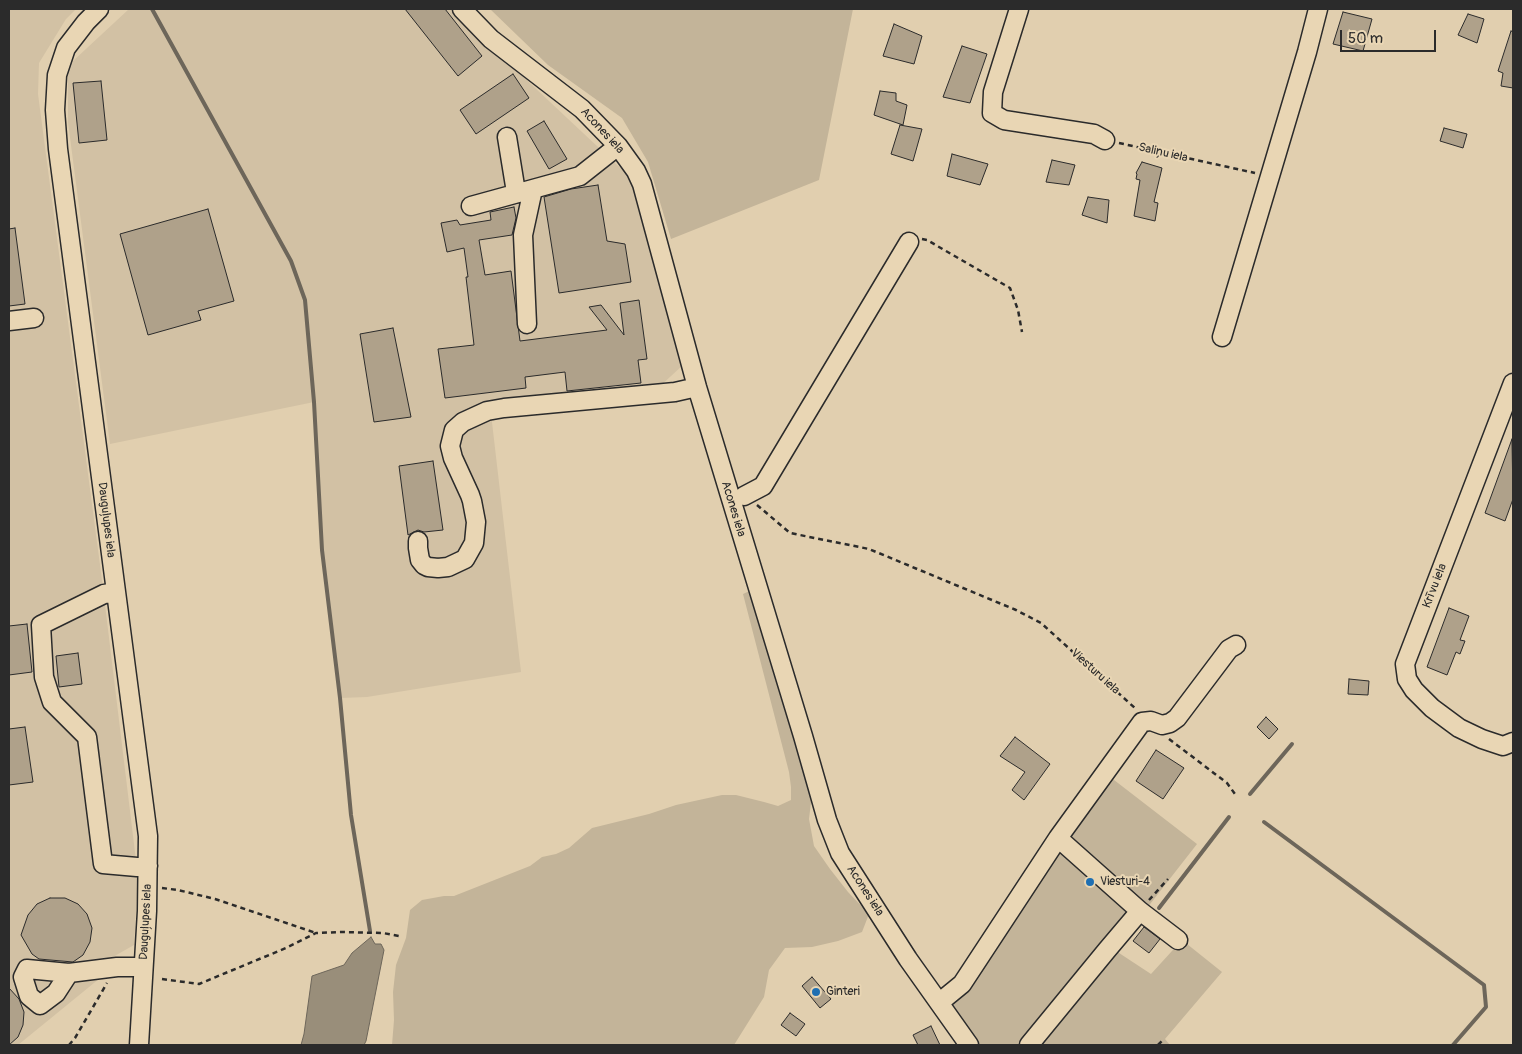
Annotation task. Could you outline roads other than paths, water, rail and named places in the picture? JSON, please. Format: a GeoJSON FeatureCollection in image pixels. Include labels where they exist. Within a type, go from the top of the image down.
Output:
{"type":"FeatureCollection","features":[{"type":"Feature","properties":{"kind":"street","name":"Dauguļupes iela"},"geometry":{"type":"LineString","coordinates":[[99,9],[86,22],[66,48],[56,75],[55,110],[58,149],[148,836],[148,887],[139,1045]]}},
{"type":"Feature","properties":{"kind":"street","name":"Acones iela"},"geometry":{"type":"LineString","coordinates":[[462,9],[491,40],[582,109],[618,146],[636,171],[642,184],[697,387],[721,488],[803,736],[827,820],[840,853],[908,959],[970,1045]]}},
{"type":"Feature","properties":{"kind":"street"},"geometry":{"type":"LineString","coordinates":[[1019,9],[993,92],[992,113],[1004,120],[1094,134],[1105,140]]}},
{"type":"Feature","properties":{"kind":"street"},"geometry":{"type":"LineString","coordinates":[[1222,337],[1318,9]]}},
{"type":"Feature","properties":{"kind":"street"},"geometry":{"type":"LineString","coordinates":[[508,137],[515,186],[514,194]]}},
{"type":"Feature","properties":{"kind":"street"},"geometry":{"type":"LineString","coordinates":[[472,206],[580,176],[618,146]]}},
{"type":"Feature","properties":{"kind":"street"},"geometry":{"type":"LineString","coordinates":[[527,324],[523,234],[533,189]]}},
{"type":"Feature","properties":{"kind":"street"},"geometry":{"type":"LineString","coordinates":[[744,496],[763,486],[909,242]]}},
{"type":"Feature","properties":{"kind":"street"},"geometry":{"type":"LineString","coordinates":[[9,322],[34,318]]}},
{"type":"Feature","properties":{"kind":"street","name":"Krīvu iela"},"geometry":{"type":"LineString","coordinates":[[1508,744],[1482,739],[1459,728],[1432,708],[1414,690],[1407,679],[1405,664],[1513,383]]}},
{"type":"Feature","properties":{"kind":"street"},"geometry":{"type":"LineString","coordinates":[[418,541],[420,560],[428,567],[438,568],[448,567],[464,559],[474,543],[476,522],[472,501],[453,458],[450,446],[454,430],[463,422],[487,411],[504,408],[675,392],[697,387]]}},
{"type":"Feature","properties":{"kind":"street"},"geometry":{"type":"LineString","coordinates":[[116,592],[97,597],[41,624],[44,677],[52,702],[87,737],[103,864],[148,866]]}},
{"type":"Feature","properties":{"kind":"street"},"geometry":{"type":"LineString","coordinates":[[940,1002],[962,984],[1058,838],[1146,722],[1162,725],[1170,723],[1177,718],[1229,649],[1236,645]]}},
{"type":"Feature","properties":{"kind":"street"},"geometry":{"type":"LineString","coordinates":[[1058,838],[1140,911],[1178,940]]}},
{"type":"Feature","properties":{"kind":"street"},"geometry":{"type":"LineString","coordinates":[[1029,1045],[1140,911]]}},
{"type":"Feature","properties":{"kind":"street"},"geometry":{"type":"LineString","coordinates":[[69,973],[117,967],[143,967]]}},
{"type":"Feature","properties":{"kind":"waterway"},"geometry":{"type":"LineString","coordinates":[[152,9],[291,261],[305,300],[314,402],[322,550],[340,698],[351,815],[370,931]]}},
{"type":"Feature","properties":{"kind":"waterway"},"geometry":{"type":"LineString","coordinates":[[1250,794],[1292,744]]}},
{"type":"Feature","properties":{"kind":"waterway"},"geometry":{"type":"LineString","coordinates":[[1159,908],[1229,817]]}},
{"type":"Feature","properties":{"kind":"waterway"},"geometry":{"type":"LineString","coordinates":[[1264,822],[1484,985],[1486,1007],[1453,1045]]}},
{"type":"Feature","properties":{"kind":"place","name":"Viesturi-4"},"geometry":{"type":"Point","coordinates":[1090,882]}},
{"type":"Feature","properties":{"kind":"place","name":"Ginteri"},"geometry":{"type":"Point","coordinates":[816,992]}}]}
